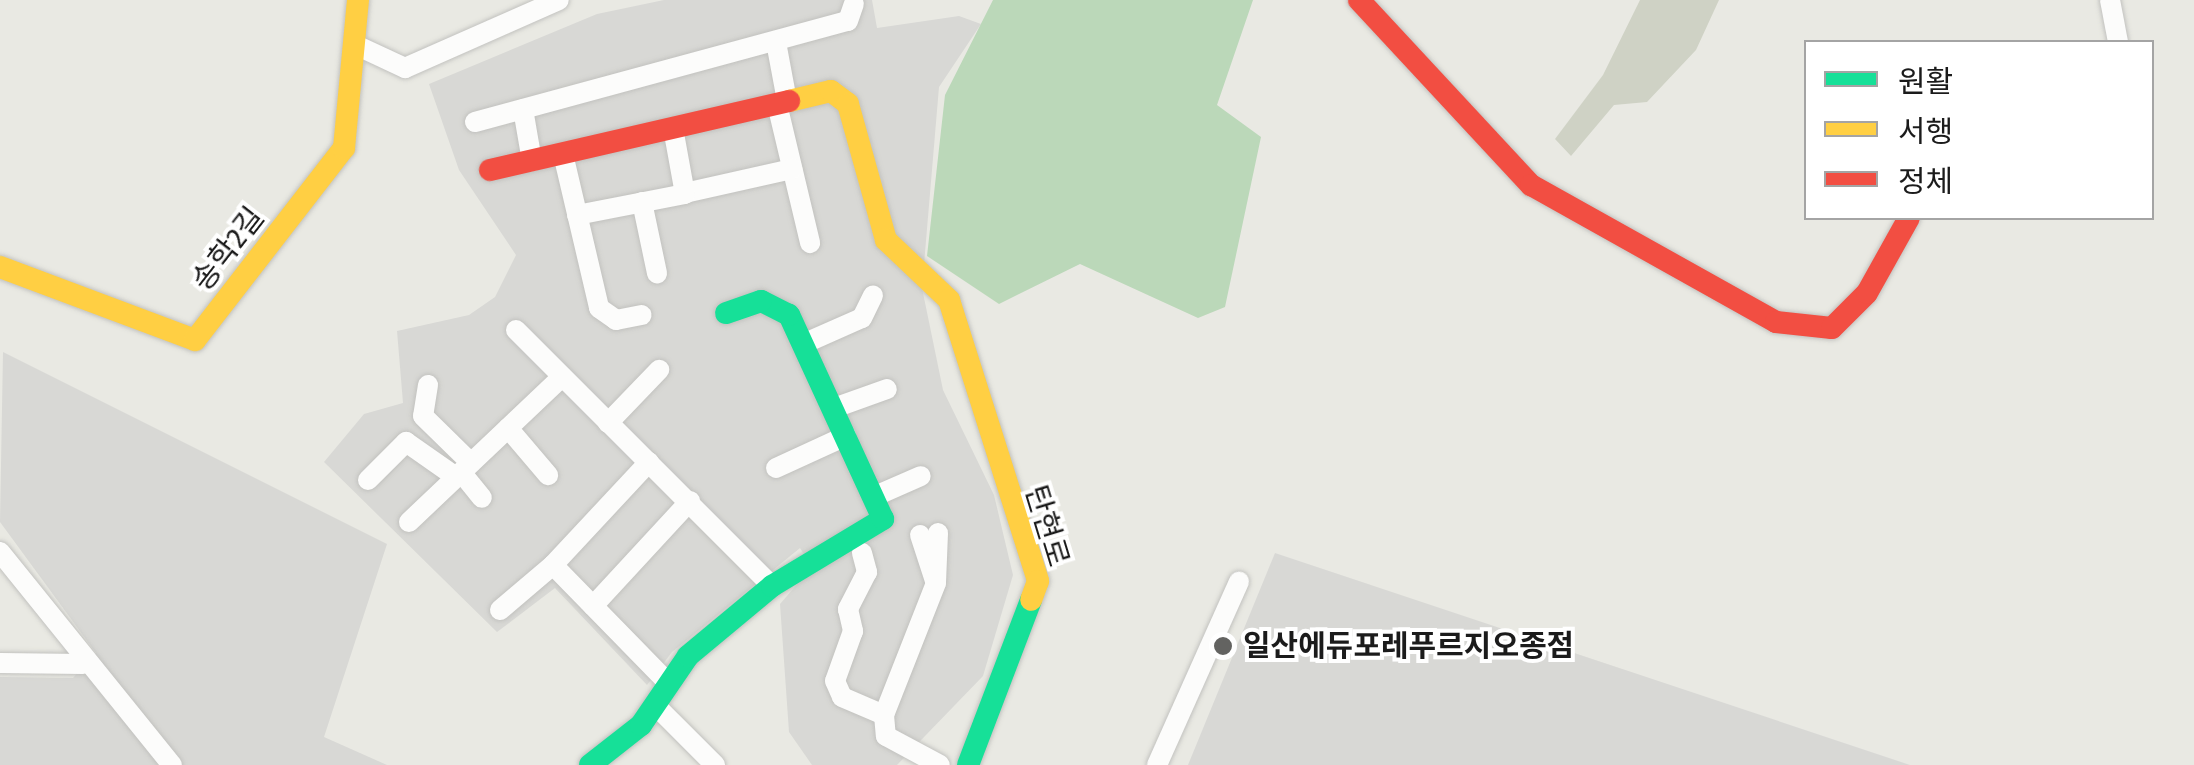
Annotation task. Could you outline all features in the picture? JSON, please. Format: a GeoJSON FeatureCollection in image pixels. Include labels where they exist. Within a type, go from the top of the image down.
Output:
{"type":"FeatureCollection","features":[{"type":"Feature","properties":{"kind":"street","name":"송학2길"},"geometry":{"type":"LineString","coordinates":[[0,267],[195,340],[344,148],[360,47],[358,0]]}},
{"type":"Feature","properties":{"kind":"street"},"geometry":{"type":"LineString","coordinates":[[360,47],[405,68],[559,0]]}},
{"type":"Feature","properties":{"kind":"street"},"geometry":{"type":"LineString","coordinates":[[1359,0],[1532,185],[1776,322],[1832,328],[1867,292],[1908,220]]}},
{"type":"Feature","properties":{"kind":"street"},"geometry":{"type":"LineString","coordinates":[[2110,0],[2118,40]]}},
{"type":"Feature","properties":{"kind":"street"},"geometry":{"type":"LineString","coordinates":[[475,122],[848,20],[854,4]]}},
{"type":"Feature","properties":{"kind":"street"},"geometry":{"type":"LineString","coordinates":[[776,42],[792,169],[810,243]]}},
{"type":"Feature","properties":{"kind":"street","name":"탄현로"},"geometry":{"type":"LineString","coordinates":[[782,102],[831,91],[848,104],[886,240],[903,263],[932,274],[950,300],[978,414],[1038,581],[968,765]]}},
{"type":"Feature","properties":{"kind":"street"},"geometry":{"type":"LineString","coordinates":[[490,170],[782,102]]}},
{"type":"Feature","properties":{"kind":"street"},"geometry":{"type":"LineString","coordinates":[[523,109],[532,161]]}},
{"type":"Feature","properties":{"kind":"street"},"geometry":{"type":"LineString","coordinates":[[673,128],[680,194]]}},
{"type":"Feature","properties":{"kind":"street"},"geometry":{"type":"LineString","coordinates":[[563,154],[600,308],[616,320],[642,315]]}},
{"type":"Feature","properties":{"kind":"street"},"geometry":{"type":"LineString","coordinates":[[577,216],[792,169]]}},
{"type":"Feature","properties":{"kind":"street"},"geometry":{"type":"LineString","coordinates":[[642,202],[657,273]]}},
{"type":"Feature","properties":{"kind":"street"},"geometry":{"type":"LineString","coordinates":[[803,344],[862,318],[873,295]]}},
{"type":"Feature","properties":{"kind":"street"},"geometry":{"type":"LineString","coordinates":[[590,765],[772,586],[883,519],[788,315],[761,301],[726,314]]}},
{"type":"Feature","properties":{"kind":"street"},"geometry":{"type":"LineString","coordinates":[[516,330],[772,586]]}},
{"type":"Feature","properties":{"kind":"street"},"geometry":{"type":"LineString","coordinates":[[608,422],[660,370]]}},
{"type":"Feature","properties":{"kind":"street"},"geometry":{"type":"LineString","coordinates":[[409,522],[562,377]]}},
{"type":"Feature","properties":{"kind":"street"},"geometry":{"type":"LineString","coordinates":[[428,386],[423,416],[482,498]]}},
{"type":"Feature","properties":{"kind":"street"},"geometry":{"type":"LineString","coordinates":[[834,408],[887,389]]}},
{"type":"Feature","properties":{"kind":"street"},"geometry":{"type":"LineString","coordinates":[[508,428],[548,476]]}},
{"type":"Feature","properties":{"kind":"street"},"geometry":{"type":"LineString","coordinates":[[776,468],[846,436]]}},
{"type":"Feature","properties":{"kind":"street"},"geometry":{"type":"LineString","coordinates":[[368,480],[406,442],[463,471]]}},
{"type":"Feature","properties":{"kind":"street"},"geometry":{"type":"LineString","coordinates":[[500,610],[553,565],[650,462]]}},
{"type":"Feature","properties":{"kind":"street"},"geometry":{"type":"LineString","coordinates":[[873,497],[921,476]]}},
{"type":"Feature","properties":{"kind":"street"},"geometry":{"type":"LineString","coordinates":[[594,606],[690,501]]}},
{"type":"Feature","properties":{"kind":"street"},"geometry":{"type":"LineString","coordinates":[[929,534],[936,582],[884,715],[886,736],[940,765]]}},
{"type":"Feature","properties":{"kind":"street"},"geometry":{"type":"LineString","coordinates":[[0,552],[83,664],[172,765]]}},
{"type":"Feature","properties":{"kind":"street"},"geometry":{"type":"LineString","coordinates":[[862,553],[868,572],[848,609],[854,631],[835,681],[842,697],[884,715]]}},
{"type":"Feature","properties":{"kind":"street"},"geometry":{"type":"LineString","coordinates":[[553,565],[670,684]]}},
{"type":"Feature","properties":{"kind":"street"},"geometry":{"type":"LineString","coordinates":[[1156,765],[1239,582]]}},
{"type":"Feature","properties":{"kind":"street"},"geometry":{"type":"LineString","coordinates":[[0,663],[83,664]]}},
{"type":"Feature","properties":{"kind":"street"},"geometry":{"type":"LineString","coordinates":[[655,704],[715,765]]}},
{"type":"Feature","properties":{"kind":"shaded area"},"geometry":{"type":"Polygon","coordinates":[[[664,0],[872,0],[877,28],[959,16],[981,24],[939,87],[922,288],[943,390],[994,495],[1013,575],[983,676],[897,765],[812,765],[789,732],[780,604],[812,567],[800,548],[672,652],[647,685],[555,588],[497,632],[324,462],[364,414],[403,403],[397,331],[469,315],[495,297],[516,255],[459,170],[429,84],[597,14],[664,0]]]}},
{"type":"Feature","properties":{"kind":"shaded area"},"geometry":{"type":"Polygon","coordinates":[[[1640,0],[1719,0],[1696,50],[1647,102],[1614,105],[1571,156],[1555,139],[1603,75],[1640,0]]]}},
{"type":"Feature","properties":{"kind":"shaded area"},"geometry":{"type":"Polygon","coordinates":[[[3,352],[387,544],[324,737],[387,765],[0,765],[0,677],[73,678],[96,653],[0,522],[3,352]]]}},
{"type":"Feature","properties":{"kind":"shaded area"},"geometry":{"type":"Polygon","coordinates":[[[1275,553],[1910,765],[1188,765],[1275,553]]]}},
{"type":"Feature","properties":{"kind":"green space"},"geometry":{"type":"Polygon","coordinates":[[[993,0],[1253,0],[1217,105],[1261,137],[1225,307],[1198,318],[1080,264],[999,304],[927,256],[945,95],[993,0]]]}},
{"type":"Feature","properties":{"kind":"traffic: fast"},"geometry":{"type":"LineString","coordinates":[[590,765],[641,725],[688,656],[772,586],[883,519],[789,315],[761,301],[726,313]]}},
{"type":"Feature","properties":{"kind":"traffic: fast"},"geometry":{"type":"LineString","coordinates":[[968,765],[1031,600]]}},
{"type":"Feature","properties":{"kind":"traffic: slow"},"geometry":{"type":"LineString","coordinates":[[0,267],[195,340],[344,148],[358,0]]}},
{"type":"Feature","properties":{"kind":"traffic: slow"},"geometry":{"type":"LineString","coordinates":[[789,101],[831,91],[848,104],[886,240],[949,300],[1038,581],[1031,600]]}},
{"type":"Feature","properties":{"kind":"traffic: jam"},"geometry":{"type":"LineString","coordinates":[[1359,0],[1531,185],[1776,322],[1832,328],[1867,293],[1908,220]]}},
{"type":"Feature","properties":{"kind":"traffic: jam"},"geometry":{"type":"LineString","coordinates":[[490,170],[789,101]]}},
{"type":"Feature","properties":{"kind":"place","name":"일산에듀포레푸르지오종점"},"geometry":{"type":"Point","coordinates":[1223,646]}}]}
